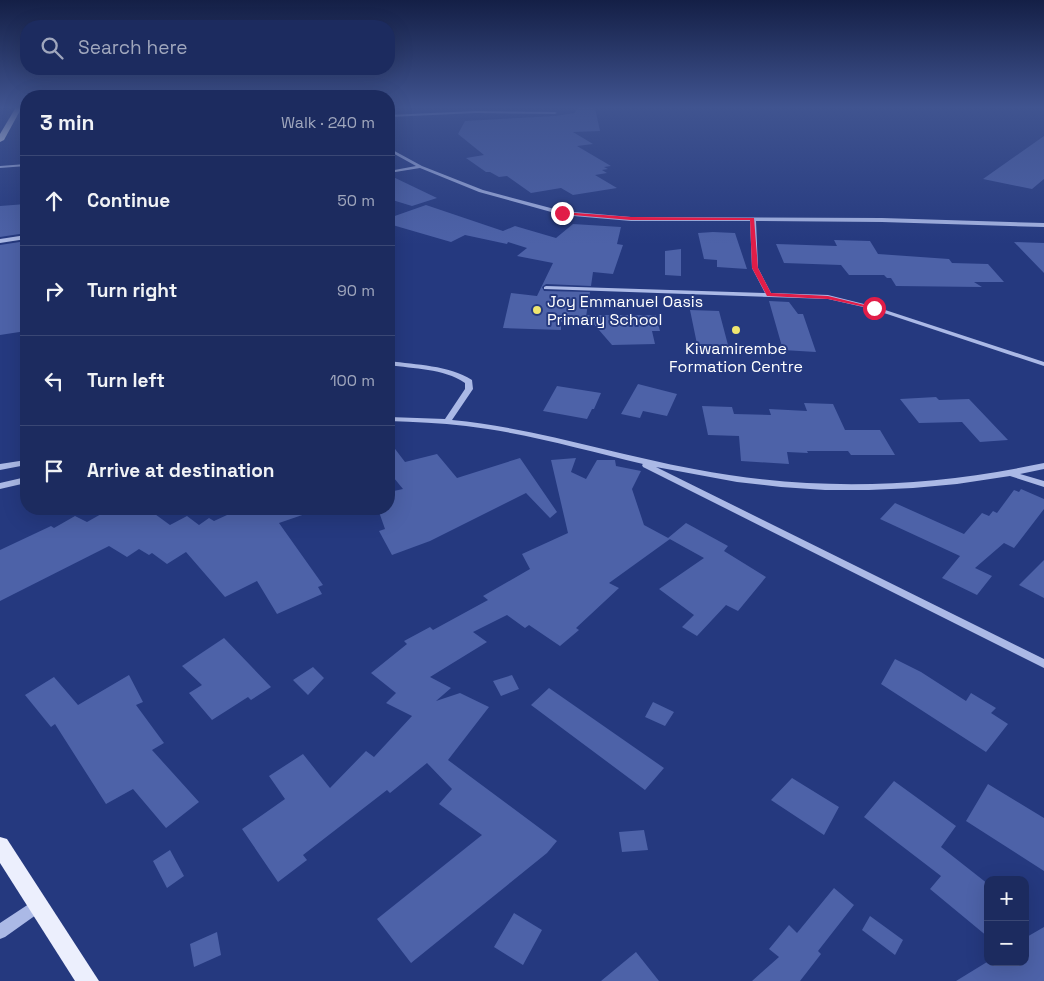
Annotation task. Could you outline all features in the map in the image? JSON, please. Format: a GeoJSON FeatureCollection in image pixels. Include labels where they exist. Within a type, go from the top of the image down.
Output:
{"type":"FeatureCollection","features":[{"type":"Feature","properties":{"kind":"main road"},"geometry":{"type":"LineString","coordinates":[[0,846],[88,981]]}},
{"type":"Feature","properties":{"kind":"street"},"geometry":{"type":"LineString","coordinates":[[396,153],[420,167],[481,191],[562,213],[631,219],[1044,224]]}},
{"type":"Feature","properties":{"kind":"street"},"geometry":{"type":"LineString","coordinates":[[0,167],[20,165]]}},
{"type":"Feature","properties":{"kind":"street"},"geometry":{"type":"LineString","coordinates":[[395,171],[420,167]]}},
{"type":"Feature","properties":{"kind":"street"},"geometry":{"type":"LineString","coordinates":[[753,219],[755,268],[769,295]]}},
{"type":"Feature","properties":{"kind":"street"},"geometry":{"type":"LineString","coordinates":[[0,241],[20,238]]}},
{"type":"Feature","properties":{"kind":"street"},"geometry":{"type":"LineString","coordinates":[[546,288],[828,297],[849,301],[1044,364]]}},
{"type":"Feature","properties":{"kind":"street"},"geometry":{"type":"LineString","coordinates":[[395,364],[452,374],[463,377],[469,382],[469,389],[447,422]]}},
{"type":"Feature","properties":{"kind":"street"},"geometry":{"type":"LineString","coordinates":[[395,420],[447,422],[542,436],[634,459],[753,482],[880,488],[955,482],[1013,474],[1044,466]]}},
{"type":"Feature","properties":{"kind":"street"},"geometry":{"type":"LineString","coordinates":[[634,459],[1044,664]]}},
{"type":"Feature","properties":{"kind":"street"},"geometry":{"type":"LineString","coordinates":[[0,467],[20,464]]}},
{"type":"Feature","properties":{"kind":"street"},"geometry":{"type":"LineString","coordinates":[[1013,474],[1044,484]]}},
{"type":"Feature","properties":{"kind":"street"},"geometry":{"type":"LineString","coordinates":[[0,486],[20,481]]}},
{"type":"Feature","properties":{"kind":"street"},"geometry":{"type":"LineString","coordinates":[[0,932],[38,904]]}},
{"type":"Feature","properties":{"kind":"building"},"geometry":{"type":"Polygon","coordinates":[[[481,153],[589,153],[611,166],[604,167],[608,169],[602,170],[607,173],[595,175],[617,188],[573,195],[561,188],[531,193],[507,176],[499,177],[486,172],[466,158],[484,155],[481,153]]]}},
{"type":"Feature","properties":{"kind":"building"},"geometry":{"type":"Polygon","coordinates":[[[1020,153],[1044,153],[1044,179],[1032,189],[983,179],[1020,153]]]}},
{"type":"Feature","properties":{"kind":"building"},"geometry":{"type":"Polygon","coordinates":[[[395,178],[437,198],[412,206],[395,201],[395,178]]]}},
{"type":"Feature","properties":{"kind":"building"},"geometry":{"type":"Polygon","coordinates":[[[20,204],[20,234],[0,237],[0,206],[20,204]]]}},
{"type":"Feature","properties":{"kind":"building"},"geometry":{"type":"Polygon","coordinates":[[[426,205],[503,231],[515,226],[556,238],[573,224],[621,227],[617,244],[623,245],[613,274],[593,272],[591,286],[546,284],[542,287],[544,291],[590,292],[585,323],[561,322],[561,330],[503,328],[511,293],[537,296],[553,263],[517,256],[527,248],[508,242],[507,244],[465,235],[451,242],[395,226],[395,216],[426,205]]]}},
{"type":"Feature","properties":{"kind":"building"},"geometry":{"type":"Polygon","coordinates":[[[698,233],[735,233],[747,269],[717,267],[717,260],[704,259],[698,233]]]}},
{"type":"Feature","properties":{"kind":"building"},"geometry":{"type":"Polygon","coordinates":[[[834,240],[870,241],[878,254],[949,259],[952,263],[988,264],[1004,282],[974,282],[982,287],[896,286],[891,278],[887,278],[884,275],[849,275],[841,265],[784,263],[776,244],[837,246],[834,240]]]}},
{"type":"Feature","properties":{"kind":"building"},"geometry":{"type":"Polygon","coordinates":[[[20,242],[20,332],[0,335],[0,245],[20,242]]]}},
{"type":"Feature","properties":{"kind":"building"},"geometry":{"type":"Polygon","coordinates":[[[1014,242],[1044,243],[1044,273],[1014,242]]]}},
{"type":"Feature","properties":{"kind":"building"},"geometry":{"type":"Polygon","coordinates":[[[681,249],[681,276],[665,275],[665,251],[681,249]]]}},
{"type":"Feature","properties":{"kind":"building"},"geometry":{"type":"Polygon","coordinates":[[[769,301],[789,302],[798,314],[803,314],[816,352],[783,350],[769,301]]]}},
{"type":"Feature","properties":{"kind":"building"},"geometry":{"type":"Polygon","coordinates":[[[690,310],[719,311],[728,345],[697,344],[690,310]]]}},
{"type":"Feature","properties":{"kind":"building"},"geometry":{"type":"Polygon","coordinates":[[[586,315],[656,315],[660,331],[652,331],[655,344],[612,345],[586,315]]]}},
{"type":"Feature","properties":{"kind":"building"},"geometry":{"type":"Polygon","coordinates":[[[638,384],[677,394],[667,416],[643,411],[640,418],[621,414],[638,384]]]}},
{"type":"Feature","properties":{"kind":"building"},"geometry":{"type":"Polygon","coordinates":[[[557,386],[601,393],[587,419],[543,411],[557,386]]]}},
{"type":"Feature","properties":{"kind":"building"},"geometry":{"type":"Polygon","coordinates":[[[936,397],[939,400],[969,399],[1008,440],[980,442],[962,422],[919,423],[900,399],[936,397]]]}},
{"type":"Feature","properties":{"kind":"building"},"geometry":{"type":"Polygon","coordinates":[[[804,403],[833,404],[845,430],[880,430],[895,455],[851,455],[848,451],[807,451],[808,453],[787,452],[789,464],[741,461],[739,436],[708,435],[702,406],[732,407],[734,414],[771,415],[769,409],[807,411],[804,403]]]}},
{"type":"Feature","properties":{"kind":"building"},"geometry":{"type":"Polygon","coordinates":[[[395,449],[405,462],[437,454],[457,478],[520,458],[557,512],[550,518],[526,493],[430,541],[392,555],[379,531],[385,529],[380,515],[395,515],[395,491],[403,489],[395,479],[395,449]]]}},
{"type":"Feature","properties":{"kind":"building"},"geometry":{"type":"Polygon","coordinates":[[[576,458],[571,472],[586,479],[597,460],[615,460],[616,466],[641,471],[632,489],[644,525],[670,539],[609,583],[619,588],[576,628],[579,630],[560,646],[529,625],[525,628],[507,615],[473,632],[487,642],[430,677],[451,688],[436,701],[460,693],[489,707],[448,760],[557,841],[547,853],[411,963],[377,919],[482,835],[439,804],[452,789],[427,763],[390,793],[387,790],[303,855],[307,860],[278,882],[242,829],[285,799],[269,776],[303,754],[330,788],[366,751],[374,757],[412,716],[386,703],[396,693],[371,673],[407,644],[404,641],[430,627],[433,630],[488,600],[483,596],[530,569],[522,554],[568,533],[551,460],[576,458]]]}},
{"type":"Feature","properties":{"kind":"building"},"geometry":{"type":"Polygon","coordinates":[[[1021,489],[1044,499],[1044,509],[1014,548],[1004,543],[975,568],[992,576],[977,595],[942,578],[960,556],[880,519],[895,503],[964,534],[982,513],[989,516],[993,511],[997,513],[1014,490],[1019,492],[1021,489]]]}},
{"type":"Feature","properties":{"kind":"building"},"geometry":{"type":"Polygon","coordinates":[[[99,515],[156,515],[170,525],[187,516],[199,525],[209,518],[214,521],[227,515],[302,515],[279,523],[323,585],[318,587],[322,594],[277,614],[257,581],[225,597],[186,552],[167,564],[152,553],[149,555],[139,549],[127,557],[109,546],[0,601],[0,550],[51,526],[54,528],[75,516],[87,522],[99,515]]]}},
{"type":"Feature","properties":{"kind":"building"},"geometry":{"type":"Polygon","coordinates":[[[686,523],[728,546],[724,551],[766,577],[738,611],[726,605],[697,636],[682,627],[694,615],[659,589],[704,558],[668,538],[686,523]]]}},
{"type":"Feature","properties":{"kind":"building"},"geometry":{"type":"Polygon","coordinates":[[[1044,560],[1044,598],[1019,585],[1044,560]]]}},
{"type":"Feature","properties":{"kind":"building"},"geometry":{"type":"Polygon","coordinates":[[[224,638],[271,687],[251,700],[248,697],[212,720],[189,693],[202,685],[182,666],[224,638]]]}},
{"type":"Feature","properties":{"kind":"building"},"geometry":{"type":"Polygon","coordinates":[[[895,659],[921,672],[966,701],[971,693],[996,708],[991,713],[1008,724],[986,752],[881,684],[895,659]]]}},
{"type":"Feature","properties":{"kind":"building"},"geometry":{"type":"Polygon","coordinates":[[[313,667],[324,678],[308,695],[293,680],[313,667]]]}},
{"type":"Feature","properties":{"kind":"building"},"geometry":{"type":"Polygon","coordinates":[[[129,675],[143,702],[136,705],[164,743],[152,750],[199,802],[166,828],[133,789],[106,804],[55,724],[51,727],[25,695],[54,677],[78,705],[129,675]]]}},
{"type":"Feature","properties":{"kind":"building"},"geometry":{"type":"Polygon","coordinates":[[[512,675],[519,689],[501,696],[493,681],[512,675]]]}},
{"type":"Feature","properties":{"kind":"building"},"geometry":{"type":"Polygon","coordinates":[[[549,688],[664,768],[645,790],[531,705],[549,688]]]}},
{"type":"Feature","properties":{"kind":"building"},"geometry":{"type":"Polygon","coordinates":[[[653,702],[674,712],[665,726],[645,717],[653,702]]]}},
{"type":"Feature","properties":{"kind":"building"},"geometry":{"type":"Polygon","coordinates":[[[792,778],[839,807],[824,835],[771,800],[792,778]]]}},
{"type":"Feature","properties":{"kind":"building"},"geometry":{"type":"Polygon","coordinates":[[[894,781],[956,826],[941,847],[984,881],[984,934],[930,889],[941,876],[864,817],[894,781]]]}},
{"type":"Feature","properties":{"kind":"building"},"geometry":{"type":"Polygon","coordinates":[[[988,784],[1044,818],[1044,871],[966,821],[988,784]]]}},
{"type":"Feature","properties":{"kind":"building"},"geometry":{"type":"Polygon","coordinates":[[[644,830],[648,850],[622,852],[619,832],[644,830]]]}},
{"type":"Feature","properties":{"kind":"building"},"geometry":{"type":"Polygon","coordinates":[[[170,850],[184,876],[167,888],[153,861],[170,850]]]}},
{"type":"Feature","properties":{"kind":"building"},"geometry":{"type":"Polygon","coordinates":[[[834,888],[854,905],[818,951],[821,954],[800,981],[752,981],[779,957],[769,949],[789,925],[797,933],[834,888]]]}},
{"type":"Feature","properties":{"kind":"building"},"geometry":{"type":"Polygon","coordinates":[[[514,913],[542,930],[523,965],[494,947],[514,913]]]}},
{"type":"Feature","properties":{"kind":"building"},"geometry":{"type":"Polygon","coordinates":[[[870,916],[903,940],[895,955],[862,930],[870,916]]]}},
{"type":"Feature","properties":{"kind":"building"},"geometry":{"type":"Polygon","coordinates":[[[1044,927],[1044,981],[956,981],[984,964],[984,966],[1029,966],[1029,936],[1044,927]]]}},
{"type":"Feature","properties":{"kind":"building"},"geometry":{"type":"Polygon","coordinates":[[[217,932],[221,955],[194,967],[190,944],[217,932]]]}},
{"type":"Feature","properties":{"kind":"building"},"geometry":{"type":"Polygon","coordinates":[[[636,952],[659,981],[601,981],[636,952]]]}},
{"type":"Feature","properties":{"kind":"place","name":"Joy Emmanuel Oasis Primary School"},"geometry":{"type":"Point","coordinates":[537,310]}},
{"type":"Feature","properties":{"kind":"place","name":"Kiwamirembe Formation Centre"},"geometry":{"type":"Point","coordinates":[736,330]}},
{"type":"Feature","properties":{"kind":"route"},"geometry":{"type":"LineString","coordinates":[[562,213],[631,219],[753,219],[755,268],[769,295],[828,297],[874,308]]}}]}
